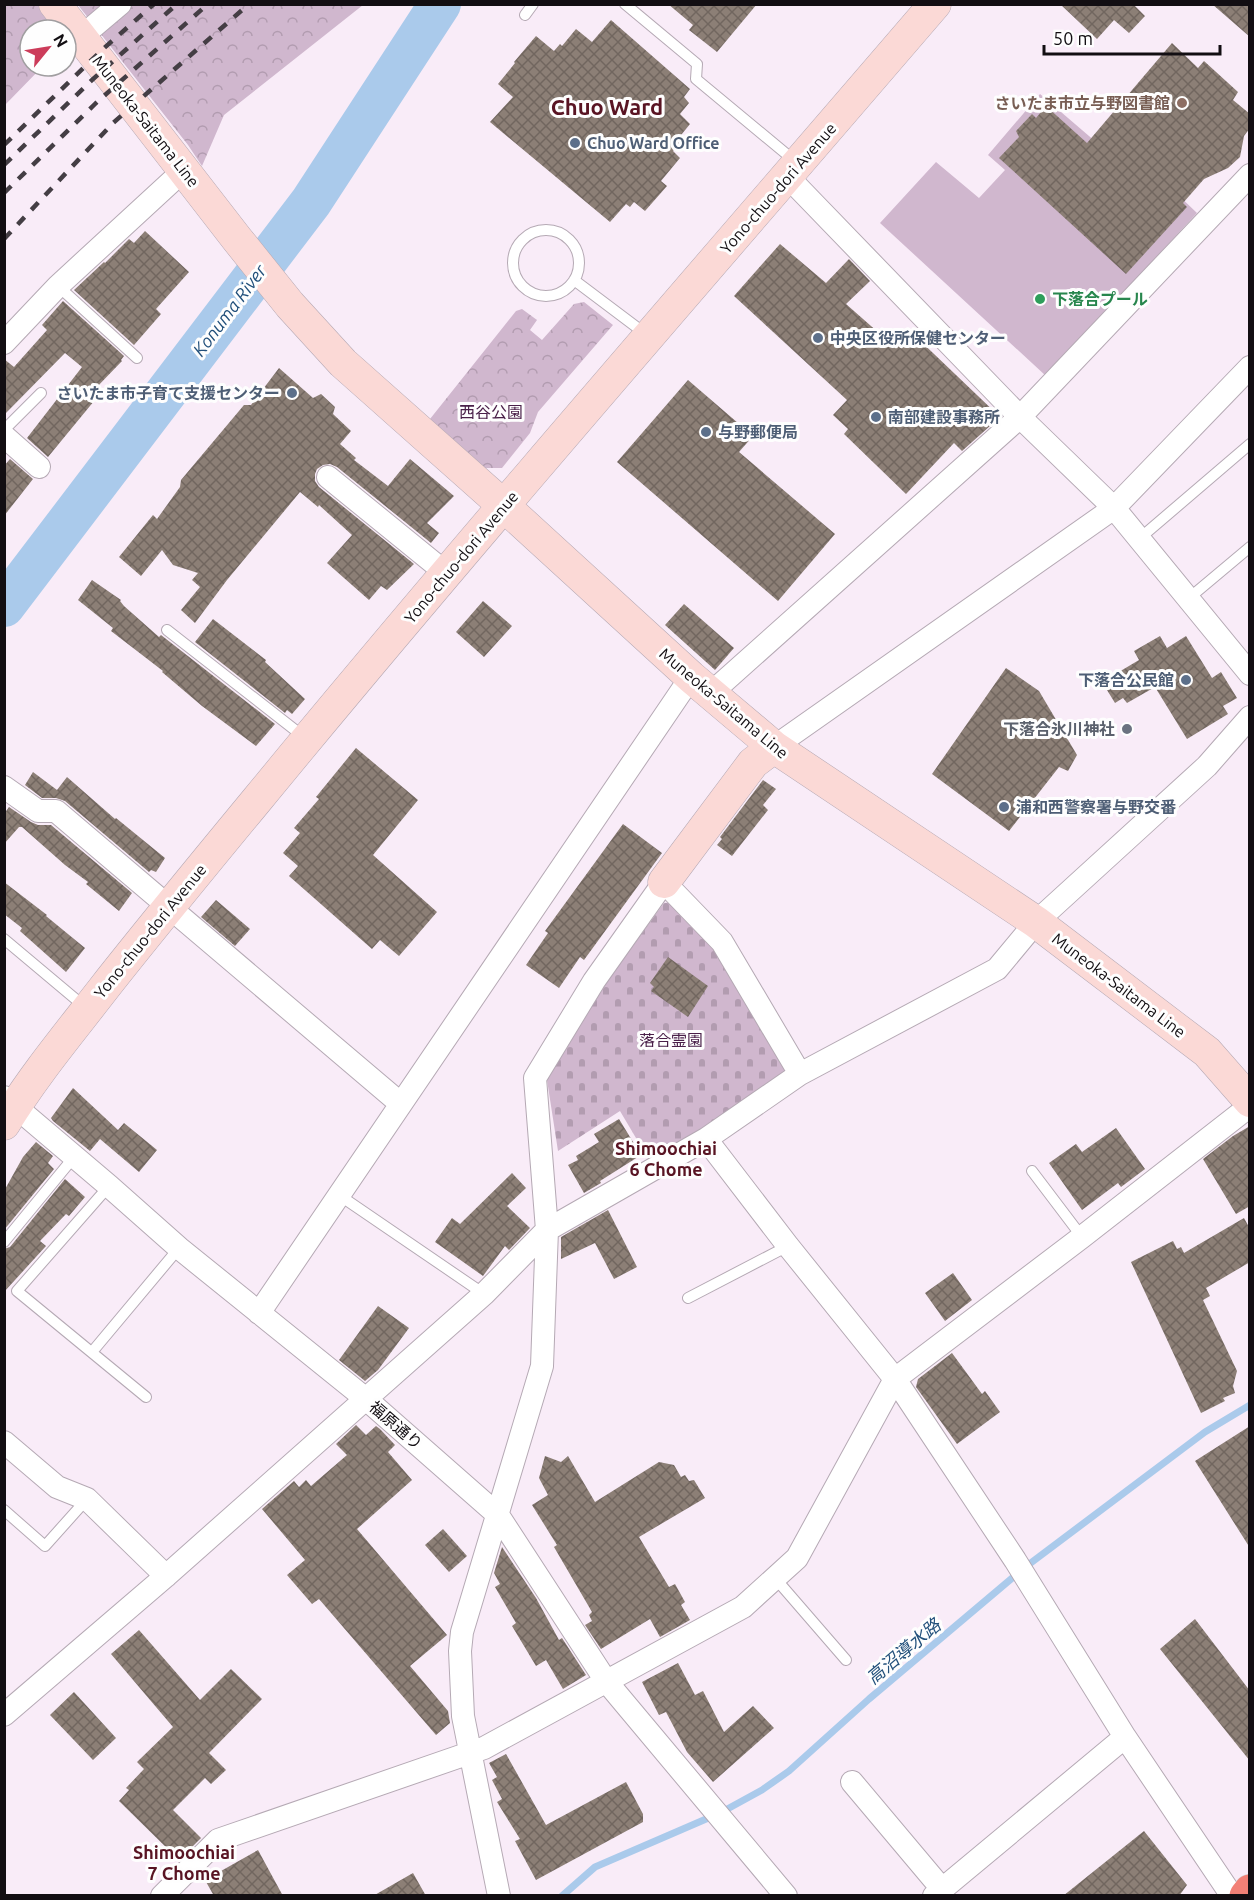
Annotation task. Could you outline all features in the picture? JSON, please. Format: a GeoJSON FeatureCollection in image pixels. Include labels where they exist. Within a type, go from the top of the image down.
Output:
{"type":"FeatureCollection","features":[{"type":"Feature","properties":{"kind":"highway"},"geometry":{"type":"LineString","coordinates":[[1246,1896],[1250,1891]]}},
{"type":"Feature","properties":{"kind":"main road","name":"Muneoka-Saitama Line"},"geometry":{"type":"LineString","coordinates":[[55,4],[237,239],[290,305],[343,363],[701,685],[774,747],[1036,922],[1207,1052],[1250,1101]]}},
{"type":"Feature","properties":{"kind":"main road","name":"Yono-chuo-dori Avenue"},"geometry":{"type":"LineString","coordinates":[[8,1109],[169,906],[446,573],[936,4]]}},
{"type":"Feature","properties":{"kind":"main road"},"geometry":{"type":"LineString","coordinates":[[664,882],[753,763],[774,747]]}},
{"type":"Feature","properties":{"kind":"street"},"geometry":{"type":"LineString","coordinates":[[81,37],[120,4]]}},
{"type":"Feature","properties":{"kind":"street"},"geometry":{"type":"LineString","coordinates":[[4,343],[58,286],[184,170]]}},
{"type":"Feature","properties":{"kind":"street"},"geometry":{"type":"LineString","coordinates":[[793,170],[1020,417],[1114,508],[1250,674]]}},
{"type":"Feature","properties":{"kind":"street"},"geometry":{"type":"LineString","coordinates":[[259,1312],[401,1104],[701,685],[1020,417],[1250,175]]}},
{"type":"Feature","properties":{"kind":"street"},"geometry":{"type":"LineString","coordinates":[[774,747],[1114,508],[1250,367]]}},
{"type":"Feature","properties":{"kind":"street"},"geometry":{"type":"LineString","coordinates":[[4,436],[39,467]]}},
{"type":"Feature","properties":{"kind":"street"},"geometry":{"type":"LineString","coordinates":[[328,477],[446,573]]}},
{"type":"Feature","properties":{"kind":"street"},"geometry":{"type":"LineString","coordinates":[[4,1715],[166,1576],[484,1294],[547,1230],[706,1139],[800,1074],[997,969],[1036,922],[1207,766],[1250,717]]}},
{"type":"Feature","properties":{"kind":"street"},"geometry":{"type":"LineString","coordinates":[[4,787],[38,811],[56,811],[401,1104]]}},
{"type":"Feature","properties":{"kind":"street"},"geometry":{"type":"LineString","coordinates":[[499,1896],[470,1753],[463,1707],[460,1652],[462,1632],[542,1366],[547,1230],[535,1078],[594,981],[664,882],[722,942],[800,1074]]}},
{"type":"Feature","properties":{"kind":"street"},"geometry":{"type":"LineString","coordinates":[[162,1896],[218,1840],[484,1748],[742,1607],[797,1558],[895,1379],[1250,1106]]}},
{"type":"Feature","properties":{"kind":"street","name":"福原通り"},"geometry":{"type":"LineString","coordinates":[[8,1109],[74,1157],[179,1248],[366,1399],[498,1515],[606,1681],[786,1896]]}},
{"type":"Feature","properties":{"kind":"street"},"geometry":{"type":"LineString","coordinates":[[706,1139],[895,1379],[1015,1560],[1125,1737],[1232,1896]]}},
{"type":"Feature","properties":{"kind":"street"},"geometry":{"type":"LineString","coordinates":[[4,1442],[57,1487],[87,1499],[166,1576]]}},
{"type":"Feature","properties":{"kind":"street"},"geometry":{"type":"LineString","coordinates":[[852,1782],[938,1892],[1125,1737]]}},
{"type":"Feature","properties":{"kind":"lane"},"geometry":{"type":"LineString","coordinates":[[525,15],[533,4]]}},
{"type":"Feature","properties":{"kind":"lane"},"geometry":{"type":"LineString","coordinates":[[625,4],[697,64],[696,79],[793,170]]}},
{"type":"Feature","properties":{"kind":"lane"},"geometry":{"type":"LineString","coordinates":[[536,231],[558,232],[568,238],[575,247],[578,258],[578,269],[574,280],[559,294],[538,296],[529,292],[515,276],[512,266],[518,245],[536,231]]}},
{"type":"Feature","properties":{"kind":"lane"},"geometry":{"type":"LineString","coordinates":[[574,280],[650,337]]}},
{"type":"Feature","properties":{"kind":"lane"},"geometry":{"type":"LineString","coordinates":[[58,286],[137,358]]}},
{"type":"Feature","properties":{"kind":"lane"},"geometry":{"type":"LineString","coordinates":[[4,430],[41,393]]}},
{"type":"Feature","properties":{"kind":"lane"},"geometry":{"type":"LineString","coordinates":[[1139,539],[1250,444]]}},
{"type":"Feature","properties":{"kind":"lane"},"geometry":{"type":"LineString","coordinates":[[1188,599],[1250,547]]}},
{"type":"Feature","properties":{"kind":"lane"},"geometry":{"type":"LineString","coordinates":[[167,630],[308,739]]}},
{"type":"Feature","properties":{"kind":"lane"},"geometry":{"type":"LineString","coordinates":[[4,939],[88,1009]]}},
{"type":"Feature","properties":{"kind":"lane"},"geometry":{"type":"LineString","coordinates":[[4,1242],[74,1157]]}},
{"type":"Feature","properties":{"kind":"lane"},"geometry":{"type":"LineString","coordinates":[[1032,1171],[1082,1237]]}},
{"type":"Feature","properties":{"kind":"lane"},"geometry":{"type":"LineString","coordinates":[[109,1186],[17,1290],[146,1397]]}},
{"type":"Feature","properties":{"kind":"lane"},"geometry":{"type":"LineString","coordinates":[[339,1195],[484,1294]]}},
{"type":"Feature","properties":{"kind":"lane"},"geometry":{"type":"LineString","coordinates":[[688,1298],[788,1246]]}},
{"type":"Feature","properties":{"kind":"lane"},"geometry":{"type":"LineString","coordinates":[[92,1352],[179,1248]]}},
{"type":"Feature","properties":{"kind":"lane"},"geometry":{"type":"LineString","coordinates":[[4,1510],[45,1546],[87,1499]]}},
{"type":"Feature","properties":{"kind":"lane"},"geometry":{"type":"LineString","coordinates":[[775,1578],[846,1660]]}},
{"type":"Feature","properties":{"kind":"green space"},"geometry":{"type":"Polygon","coordinates":[[[5,5],[40,5],[50,18],[18,18],[18,78],[31,78],[5,105],[5,5]]]}},
{"type":"Feature","properties":{"kind":"green space"},"geometry":{"type":"Polygon","coordinates":[[[78,5],[363,5],[224,115],[202,166],[78,5]]]}},
{"type":"Feature","properties":{"kind":"green space","name":"下落合プール"},"geometry":{"type":"Polygon","coordinates":[[[1040,94],[1117,160],[1130,149],[1197,213],[1046,376],[880,223],[936,162],[979,198],[1005,170],[988,155],[1040,94]]]}},
{"type":"Feature","properties":{"kind":"green space","name":"西谷公園"},"geometry":{"type":"Polygon","coordinates":[[[584,302],[613,325],[538,412],[530,433],[502,468],[485,468],[430,419],[516,311],[522,309],[537,320],[530,330],[542,340],[574,304],[584,302]]]}},
{"type":"Feature","properties":{"kind":"green space","name":"落合霊園"},"geometry":{"type":"Polygon","coordinates":[[[672,902],[718,947],[788,1072],[704,1128],[649,1160],[620,1111],[558,1151],[547,1080],[587,1008],[664,903],[672,902]]]}},
{"type":"Feature","properties":{"kind":"building"},"geometry":{"type":"Polygon","coordinates":[[[668,4],[757,4],[717,52],[689,30],[693,25],[668,4]]]}},
{"type":"Feature","properties":{"kind":"building"},"geometry":{"type":"Polygon","coordinates":[[[1060,4],[1133,4],[1145,16],[1129,33],[1114,20],[1097,39],[1060,4]]]}},
{"type":"Feature","properties":{"kind":"building"},"geometry":{"type":"Polygon","coordinates":[[[1212,4],[1250,4],[1250,37],[1212,4]]]}},
{"type":"Feature","properties":{"kind":"building"},"geometry":{"type":"Polygon","coordinates":[[[611,20],[690,89],[684,97],[689,103],[680,114],[690,124],[677,140],[680,142],[673,151],[680,158],[661,181],[667,186],[645,211],[634,202],[630,207],[626,204],[610,222],[490,122],[513,97],[498,84],[536,36],[554,51],[560,44],[562,46],[576,29],[592,42],[611,20]]]}},
{"type":"Feature","properties":{"kind":"building"},"geometry":{"type":"Polygon","coordinates":[[[1172,43],[1198,68],[1204,61],[1238,92],[1233,100],[1250,114],[1250,128],[1244,136],[1240,157],[1228,168],[1204,179],[1183,203],[1187,207],[1126,274],[999,158],[1019,137],[1016,131],[1032,114],[1036,118],[1046,106],[1087,143],[1172,43]]]}},
{"type":"Feature","properties":{"kind":"building"},"geometry":{"type":"Polygon","coordinates":[[[145,231],[189,272],[156,309],[161,314],[134,345],[74,290],[129,239],[134,243],[145,231]]]}},
{"type":"Feature","properties":{"kind":"building"},"geometry":{"type":"Polygon","coordinates":[[[780,244],[826,283],[849,259],[870,281],[846,304],[896,348],[911,332],[1000,417],[962,451],[954,443],[906,494],[844,434],[848,429],[833,415],[847,400],[734,296],[780,244]]]}},
{"type":"Feature","properties":{"kind":"building"},"geometry":{"type":"Polygon","coordinates":[[[63,301],[124,356],[122,361],[94,390],[99,395],[48,457],[27,438],[82,367],[65,353],[4,415],[4,359],[14,367],[47,330],[42,325],[63,301]]]}},
{"type":"Feature","properties":{"kind":"building"},"geometry":{"type":"Polygon","coordinates":[[[279,368],[313,398],[321,394],[335,407],[333,414],[351,431],[340,444],[356,458],[354,460],[388,486],[410,459],[454,496],[427,523],[439,533],[431,543],[337,467],[330,464],[323,465],[317,469],[315,474],[315,481],[319,487],[414,564],[387,590],[381,586],[369,600],[327,563],[352,535],[319,505],[318,507],[300,492],[227,580],[195,623],[181,610],[200,587],[192,580],[198,573],[173,565],[162,550],[141,576],[119,557],[153,515],[157,519],[180,487],[181,480],[244,405],[251,405],[279,368]]]}},
{"type":"Feature","properties":{"kind":"building"},"geometry":{"type":"Polygon","coordinates":[[[688,380],[753,436],[739,452],[835,534],[778,601],[617,462],[688,380]]]}},
{"type":"Feature","properties":{"kind":"building"},"geometry":{"type":"Polygon","coordinates":[[[10,459],[33,479],[4,516],[4,466],[10,459]]]}},
{"type":"Feature","properties":{"kind":"building"},"geometry":{"type":"Polygon","coordinates":[[[92,580],[121,600],[124,606],[159,637],[161,635],[275,724],[256,746],[202,706],[163,671],[111,631],[113,628],[78,600],[92,580]]]}},
{"type":"Feature","properties":{"kind":"building"},"geometry":{"type":"Polygon","coordinates":[[[483,601],[512,626],[484,657],[456,632],[483,601]]]}},
{"type":"Feature","properties":{"kind":"building"},"geometry":{"type":"Polygon","coordinates":[[[684,604],[734,648],[715,670],[665,625],[684,604]]]}},
{"type":"Feature","properties":{"kind":"building"},"geometry":{"type":"Polygon","coordinates":[[[213,619],[266,660],[265,662],[305,699],[292,714],[287,710],[285,713],[195,642],[213,619]]]}},
{"type":"Feature","properties":{"kind":"building"},"geometry":{"type":"Polygon","coordinates":[[[1160,636],[1167,648],[1186,636],[1212,678],[1221,672],[1237,698],[1223,706],[1228,714],[1187,739],[1155,687],[1127,703],[1123,698],[1115,703],[1102,682],[1139,660],[1134,651],[1160,636]]]}},
{"type":"Feature","properties":{"kind":"building"},"geometry":{"type":"Polygon","coordinates":[[[1006,668],[1039,691],[1077,755],[1068,771],[1059,767],[1009,831],[932,774],[1006,668]]]}},
{"type":"Feature","properties":{"kind":"building"},"geometry":{"type":"Polygon","coordinates":[[[356,748],[418,800],[373,855],[437,912],[399,956],[380,940],[372,949],[289,876],[298,866],[283,853],[300,833],[294,828],[319,799],[316,797],[356,748]]]}},
{"type":"Feature","properties":{"kind":"building"},"geometry":{"type":"Polygon","coordinates":[[[33,772],[57,790],[67,777],[165,858],[156,872],[151,870],[149,872],[65,801],[56,798],[42,798],[25,785],[33,772]]]}},
{"type":"Feature","properties":{"kind":"building"},"geometry":{"type":"Polygon","coordinates":[[[763,780],[776,789],[763,805],[768,810],[732,856],[717,845],[722,839],[720,837],[763,780]]]}},
{"type":"Feature","properties":{"kind":"building"},"geometry":{"type":"Polygon","coordinates":[[[9,807],[38,825],[51,825],[132,893],[119,911],[22,827],[19,827],[4,844],[4,814],[9,807]]]}},
{"type":"Feature","properties":{"kind":"building"},"geometry":{"type":"Polygon","coordinates":[[[623,824],[662,853],[584,960],[580,957],[559,988],[526,965],[548,933],[545,931],[623,824]]]}},
{"type":"Feature","properties":{"kind":"building"},"geometry":{"type":"Polygon","coordinates":[[[4,882],[85,948],[66,972],[20,931],[22,928],[4,914],[4,882]]]}},
{"type":"Feature","properties":{"kind":"building"},"geometry":{"type":"Polygon","coordinates":[[[216,900],[250,929],[235,946],[201,917],[216,900]]]}},
{"type":"Feature","properties":{"kind":"building"},"geometry":{"type":"Polygon","coordinates":[[[668,957],[708,986],[688,1017],[651,991],[654,987],[650,983],[668,957]]]}},
{"type":"Feature","properties":{"kind":"building"},"geometry":{"type":"Polygon","coordinates":[[[73,1088],[118,1130],[124,1123],[157,1150],[139,1172],[100,1139],[90,1151],[53,1121],[51,1118],[73,1088]]]}},
{"type":"Feature","properties":{"kind":"building"},"geometry":{"type":"Polygon","coordinates":[[[619,1119],[641,1155],[584,1193],[568,1165],[578,1160],[576,1156],[599,1142],[594,1134],[619,1119]]]}},
{"type":"Feature","properties":{"kind":"building"},"geometry":{"type":"Polygon","coordinates":[[[1250,1126],[1250,1206],[1236,1214],[1203,1159],[1250,1126]]]}},
{"type":"Feature","properties":{"kind":"building"},"geometry":{"type":"Polygon","coordinates":[[[1116,1128],[1145,1169],[1121,1187],[1118,1183],[1082,1210],[1049,1163],[1076,1144],[1082,1152],[1116,1128]]]}},
{"type":"Feature","properties":{"kind":"building"},"geometry":{"type":"Polygon","coordinates":[[[36,1142],[53,1156],[48,1163],[54,1169],[4,1230],[4,1191],[23,1157],[36,1142]]]}},
{"type":"Feature","properties":{"kind":"building"},"geometry":{"type":"Polygon","coordinates":[[[512,1173],[526,1188],[507,1206],[530,1228],[509,1250],[505,1246],[483,1276],[435,1242],[452,1218],[460,1224],[512,1173]]]}},
{"type":"Feature","properties":{"kind":"building"},"geometry":{"type":"Polygon","coordinates":[[[65,1179],[85,1197],[69,1216],[66,1214],[40,1241],[46,1246],[4,1292],[4,1249],[10,1247],[65,1179]]]}},
{"type":"Feature","properties":{"kind":"building"},"geometry":{"type":"Polygon","coordinates":[[[608,1210],[637,1267],[614,1279],[595,1243],[561,1259],[561,1237],[608,1210]]]}},
{"type":"Feature","properties":{"kind":"building"},"geometry":{"type":"Polygon","coordinates":[[[1244,1218],[1250,1229],[1250,1262],[1206,1288],[1210,1296],[1203,1300],[1237,1371],[1233,1386],[1235,1393],[1223,1398],[1225,1401],[1201,1413],[1131,1262],[1173,1241],[1177,1249],[1181,1247],[1184,1253],[1244,1218]]]}},
{"type":"Feature","properties":{"kind":"building"},"geometry":{"type":"Polygon","coordinates":[[[953,1273],[972,1300],[945,1321],[925,1293],[953,1273]]]}},
{"type":"Feature","properties":{"kind":"building"},"geometry":{"type":"Polygon","coordinates":[[[378,1306],[409,1328],[378,1370],[365,1381],[339,1360],[378,1306]]]}},
{"type":"Feature","properties":{"kind":"building"},"geometry":{"type":"Polygon","coordinates":[[[952,1353],[982,1394],[985,1391],[1000,1412],[957,1444],[916,1387],[918,1379],[952,1353]]]}},
{"type":"Feature","properties":{"kind":"building"},"geometry":{"type":"Polygon","coordinates":[[[356,1425],[366,1435],[376,1426],[380,1429],[395,1445],[388,1452],[412,1480],[357,1529],[447,1635],[410,1666],[448,1711],[450,1723],[436,1735],[319,1599],[312,1604],[287,1575],[305,1560],[262,1509],[294,1481],[299,1487],[306,1480],[311,1486],[347,1455],[336,1444],[356,1425]]]}},
{"type":"Feature","properties":{"kind":"building"},"geometry":{"type":"Polygon","coordinates":[[[1250,1426],[1250,1548],[1195,1461],[1250,1426]]]}},
{"type":"Feature","properties":{"kind":"building"},"geometry":{"type":"Polygon","coordinates":[[[545,1456],[561,1462],[568,1456],[595,1502],[659,1462],[674,1465],[681,1477],[685,1475],[689,1481],[694,1480],[705,1498],[639,1537],[669,1587],[675,1584],[685,1602],[681,1605],[690,1620],[660,1637],[650,1619],[601,1649],[585,1625],[592,1621],[589,1615],[592,1612],[554,1547],[557,1545],[532,1505],[548,1495],[539,1478],[545,1456]]]}},
{"type":"Feature","properties":{"kind":"building"},"geometry":{"type":"Polygon","coordinates":[[[443,1529],[467,1556],[449,1572],[425,1545],[443,1529]]]}},
{"type":"Feature","properties":{"kind":"building"},"geometry":{"type":"Polygon","coordinates":[[[502,1547],[536,1598],[559,1640],[562,1638],[586,1675],[563,1689],[546,1660],[536,1666],[512,1626],[516,1623],[495,1587],[500,1584],[494,1573],[502,1547]]]}},
{"type":"Feature","properties":{"kind":"building"},"geometry":{"type":"Polygon","coordinates":[[[1195,1619],[1250,1691],[1250,1761],[1160,1649],[1195,1619]]]}},
{"type":"Feature","properties":{"kind":"building"},"geometry":{"type":"Polygon","coordinates":[[[139,1630],[200,1700],[231,1669],[262,1699],[209,1753],[226,1770],[211,1784],[205,1778],[173,1810],[201,1838],[179,1860],[119,1801],[129,1790],[126,1788],[144,1769],[137,1762],[173,1727],[111,1654],[139,1630]]]}},
{"type":"Feature","properties":{"kind":"building"},"geometry":{"type":"Polygon","coordinates":[[[678,1663],[695,1695],[703,1691],[724,1732],[753,1706],[774,1728],[713,1782],[687,1752],[666,1712],[659,1715],[642,1682],[678,1663]]]}},
{"type":"Feature","properties":{"kind":"building"},"geometry":{"type":"Polygon","coordinates":[[[74,1692],[116,1738],[93,1760],[50,1715],[74,1692]]]}},
{"type":"Feature","properties":{"kind":"building"},"geometry":{"type":"Polygon","coordinates":[[[506,1754],[546,1825],[626,1782],[643,1814],[643,1822],[536,1880],[515,1841],[520,1839],[497,1802],[502,1799],[492,1780],[497,1777],[489,1763],[506,1754]]]}},
{"type":"Feature","properties":{"kind":"building"},"geometry":{"type":"Polygon","coordinates":[[[1144,1831],[1187,1885],[1179,1896],[1063,1896],[1144,1831]]]}},
{"type":"Feature","properties":{"kind":"building"},"geometry":{"type":"Polygon","coordinates":[[[258,1850],[283,1896],[214,1896],[205,1880],[258,1850]]]}},
{"type":"Feature","properties":{"kind":"building"},"geometry":{"type":"Polygon","coordinates":[[[413,1873],[426,1896],[373,1896],[413,1873]]]}},
{"type":"Feature","properties":{"kind":"waterway","name":"Konuma River"},"geometry":{"type":"LineString","coordinates":[[4,606],[311,202],[440,4]]}},
{"type":"Feature","properties":{"kind":"waterway","name":"高沼導水路"},"geometry":{"type":"LineString","coordinates":[[562,1896],[595,1867],[720,1813],[762,1790],[789,1771],[869,1699],[1024,1568],[1205,1432],[1250,1405]]}},
{"type":"Feature","properties":{"kind":"railway"},"geometry":{"type":"LineString","coordinates":[[4,145],[103,49],[154,4]]}},
{"type":"Feature","properties":{"kind":"railway"},"geometry":{"type":"LineString","coordinates":[[4,165],[92,80],[177,4]]}},
{"type":"Feature","properties":{"kind":"railway"},"geometry":{"type":"LineString","coordinates":[[4,193],[96,103],[208,4]]}},
{"type":"Feature","properties":{"kind":"railway"},"geometry":{"type":"LineString","coordinates":[[4,239],[113,123],[249,4]]}},
{"type":"Feature","properties":{"kind":"place","name":"さいたま市立与野図書館"},"geometry":{"type":"Point","coordinates":[1182,103]}},
{"type":"Feature","properties":{"kind":"place","name":"Chuo Ward Office"},"geometry":{"type":"Point","coordinates":[575,143]}},
{"type":"Feature","properties":{"kind":"place","name":"下落合プール"},"geometry":{"type":"Point","coordinates":[1040,299]}},
{"type":"Feature","properties":{"kind":"place","name":"中央区役所保健センター"},"geometry":{"type":"Point","coordinates":[818,338]}},
{"type":"Feature","properties":{"kind":"place","name":"さいたま市子育て支援センター"},"geometry":{"type":"Point","coordinates":[292,393]}},
{"type":"Feature","properties":{"kind":"place","name":"南部建設事務所"},"geometry":{"type":"Point","coordinates":[876,417]}},
{"type":"Feature","properties":{"kind":"place","name":"与野郵便局"},"geometry":{"type":"Point","coordinates":[706,432]}},
{"type":"Feature","properties":{"kind":"place","name":"下落合公民館"},"geometry":{"type":"Point","coordinates":[1186,680]}},
{"type":"Feature","properties":{"kind":"place","name":"下落合氷川神社"},"geometry":{"type":"Point","coordinates":[1127,729]}},
{"type":"Feature","properties":{"kind":"place","name":"浦和西警察署与野交番"},"geometry":{"type":"Point","coordinates":[1004,807]}},
{"type":"Feature","properties":{"kind":"district","name":"Chuo Ward"},"geometry":{"type":"Point","coordinates":[607,106]}},
{"type":"Feature","properties":{"kind":"district","name":"Shimoochiai 6 Chome"},"geometry":{"type":"Point","coordinates":[666,1158]}},
{"type":"Feature","properties":{"kind":"district","name":"Shimoochiai 7 Chome"},"geometry":{"type":"Point","coordinates":[184,1862]}}]}
